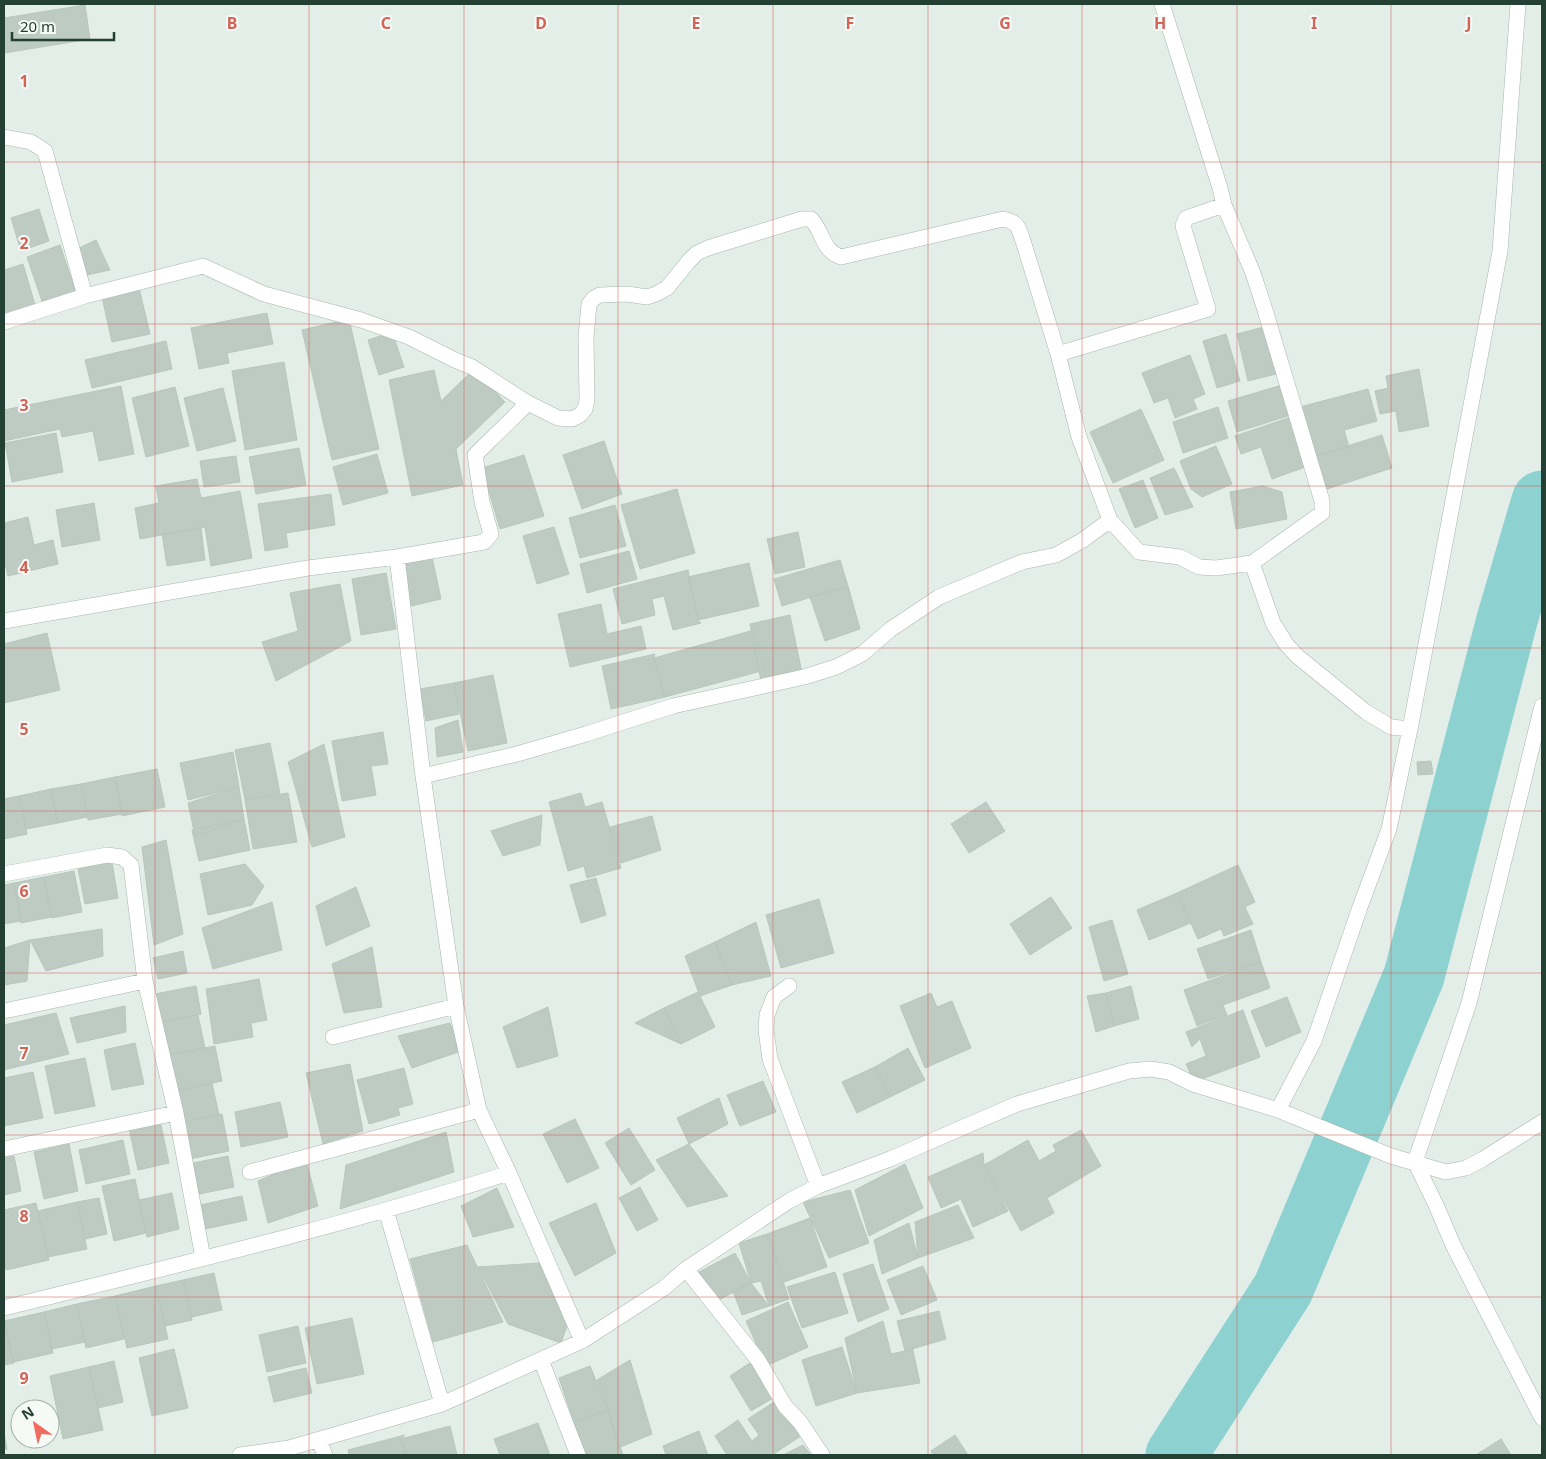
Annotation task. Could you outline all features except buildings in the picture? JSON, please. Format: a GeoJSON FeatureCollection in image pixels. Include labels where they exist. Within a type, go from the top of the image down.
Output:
{"type":"FeatureCollection","features":[{"type":"Feature","properties":{"kind":"street"},"geometry":{"type":"LineString","coordinates":[[4,322],[85,296],[203,266],[264,294],[361,320],[409,337],[472,367],[528,403],[558,418],[572,419],[580,415],[585,409],[587,400],[586,337],[589,304],[600,295],[627,294],[647,297],[656,294],[667,288],[697,254],[708,248],[807,218],[816,224],[829,250],[840,257],[1002,219],[1012,221],[1019,228],[1058,354],[1079,437],[1110,520],[1140,552],[1180,557],[1199,567],[1216,568],[1252,563],[1322,513],[1322,501],[1265,310],[1253,274],[1224,205],[1162,4]]}},
{"type":"Feature","properties":{"kind":"street"},"geometry":{"type":"LineString","coordinates":[[1278,1110],[1314,1041],[1389,829],[1410,729],[1500,251],[1518,4]]}},
{"type":"Feature","properties":{"kind":"street"},"geometry":{"type":"LineString","coordinates":[[4,137],[31,142],[45,151],[85,296]]}},
{"type":"Feature","properties":{"kind":"street"},"geometry":{"type":"LineString","coordinates":[[1058,354],[1208,309],[1183,226],[1186,218],[1224,205]]}},
{"type":"Feature","properties":{"kind":"street"},"geometry":{"type":"LineString","coordinates":[[4,621],[308,568],[397,557],[484,542],[491,534],[482,502],[475,455],[528,403]]}},
{"type":"Feature","properties":{"kind":"street"},"geometry":{"type":"LineString","coordinates":[[423,776],[517,754],[674,706],[804,677],[836,667],[862,654],[891,629],[940,598],[1022,562],[1056,555],[1082,540],[1110,520]]}},
{"type":"Feature","properties":{"kind":"street"},"geometry":{"type":"LineString","coordinates":[[397,557],[423,776],[456,1006],[479,1110],[509,1173],[582,1341]]}},
{"type":"Feature","properties":{"kind":"street"},"geometry":{"type":"LineString","coordinates":[[1252,563],[1273,623],[1286,644],[1297,656],[1366,712],[1391,727],[1410,729]]}},
{"type":"Feature","properties":{"kind":"street"},"geometry":{"type":"LineString","coordinates":[[1542,706],[1469,1003],[1415,1162],[1454,1247],[1542,1418]]}},
{"type":"Feature","properties":{"kind":"street"},"geometry":{"type":"LineString","coordinates":[[4,874],[107,855],[122,857],[131,865],[145,981],[176,1114],[203,1258]]}},
{"type":"Feature","properties":{"kind":"street"},"geometry":{"type":"LineString","coordinates":[[4,1011],[145,981]]}},
{"type":"Feature","properties":{"kind":"street"},"geometry":{"type":"LineString","coordinates":[[789,986],[774,998],[767,1015],[766,1030],[770,1059],[818,1186]]}},
{"type":"Feature","properties":{"kind":"street"},"geometry":{"type":"LineString","coordinates":[[333,1037],[456,1006]]}},
{"type":"Feature","properties":{"kind":"street"},"geometry":{"type":"LineString","coordinates":[[240,1455],[289,1448],[442,1404],[582,1341],[664,1288],[686,1269],[789,1201],[818,1186],[890,1159],[1017,1104],[1128,1071],[1151,1069],[1169,1072],[1194,1084],[1278,1110],[1392,1156],[1446,1172],[1466,1168],[1483,1160],[1542,1122]]}},
{"type":"Feature","properties":{"kind":"street"},"geometry":{"type":"LineString","coordinates":[[250,1172],[479,1110]]}},
{"type":"Feature","properties":{"kind":"street"},"geometry":{"type":"LineString","coordinates":[[4,1149],[176,1114]]}},
{"type":"Feature","properties":{"kind":"street"},"geometry":{"type":"LineString","coordinates":[[4,1308],[386,1210],[448,1193],[509,1173]]}},
{"type":"Feature","properties":{"kind":"street"},"geometry":{"type":"LineString","coordinates":[[386,1210],[442,1404]]}},
{"type":"Feature","properties":{"kind":"street"},"geometry":{"type":"LineString","coordinates":[[686,1269],[758,1360],[786,1406],[800,1422],[822,1455]]}},
{"type":"Feature","properties":{"kind":"street"},"geometry":{"type":"LineString","coordinates":[[541,1360],[578,1455]]}},
{"type":"Feature","properties":{"kind":"street"},"geometry":{"type":"LineString","coordinates":[[319,1440],[325,1455]]}},
{"type":"Feature","properties":{"kind":"waterway"},"geometry":{"type":"LineString","coordinates":[[1176,1455],[1283,1289],[1414,976],[1507,620],[1542,501]]}}]}
